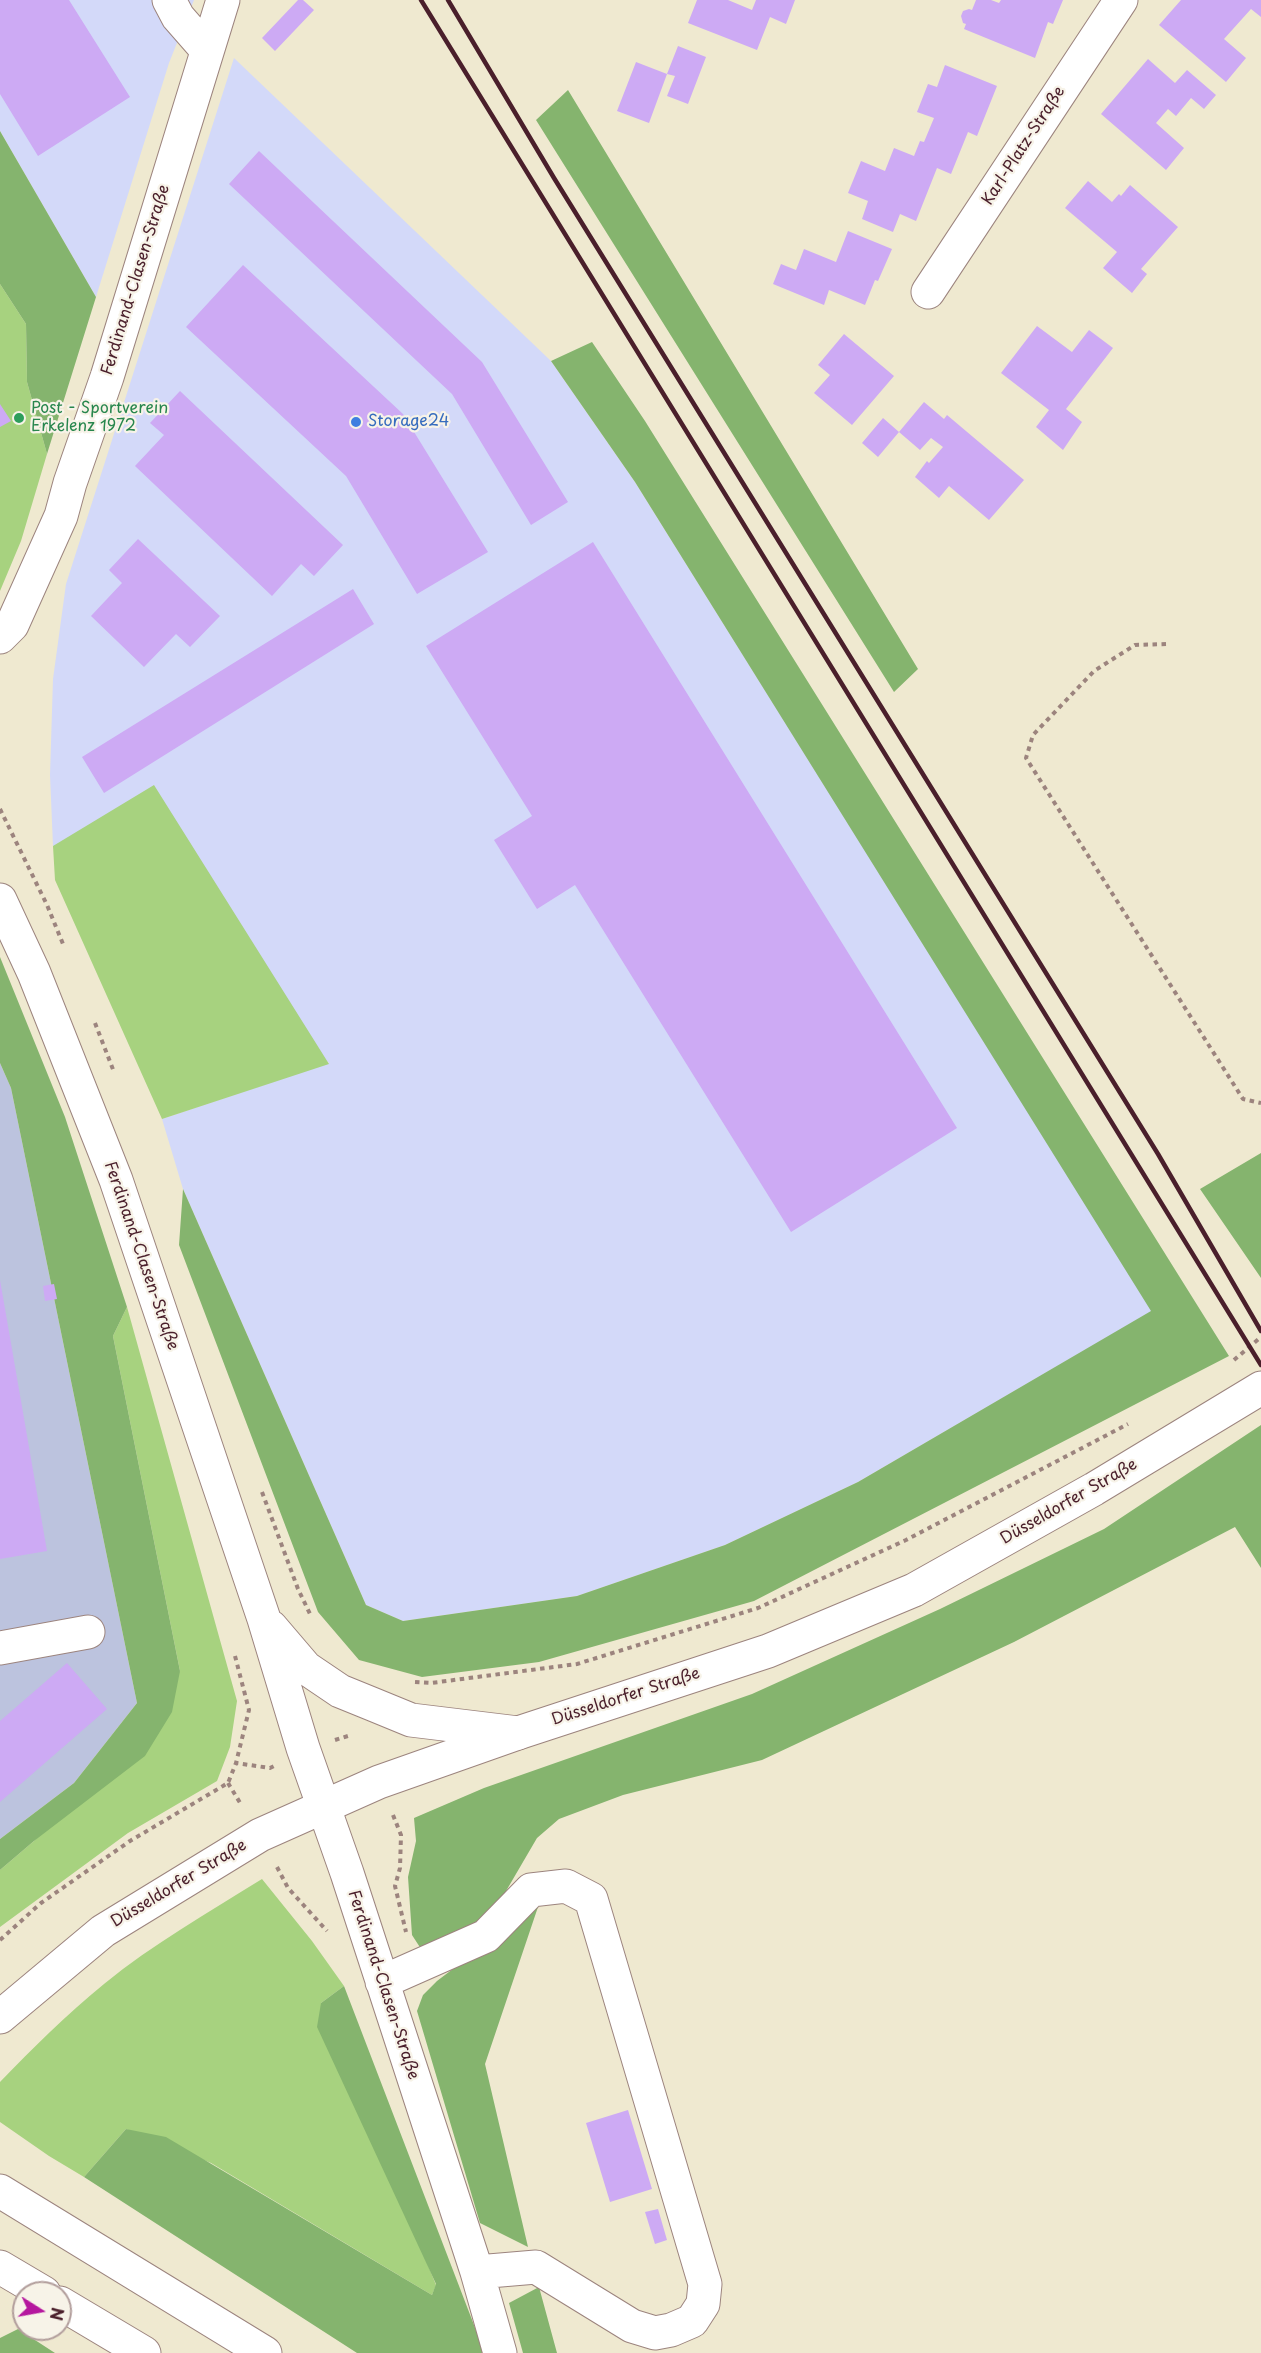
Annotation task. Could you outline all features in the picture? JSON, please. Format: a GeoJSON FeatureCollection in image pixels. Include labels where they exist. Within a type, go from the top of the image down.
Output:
{"type":"FeatureCollection","features":[{"type":"Feature","properties":{"kind":"main road"},"geometry":{"type":"LineString","coordinates":[[169,0],[178,17],[206,49]]}},
{"type":"Feature","properties":{"kind":"main road","name":"Ferdinand-Clasen-Straße"},"geometry":{"type":"LineString","coordinates":[[0,636],[12,625],[61,516],[70,483],[107,377],[206,49],[223,0]]}},
{"type":"Feature","properties":{"kind":"main road","name":"Karl-Platz-Straße"},"geometry":{"type":"LineString","coordinates":[[928,292],[1121,0]]}},
{"type":"Feature","properties":{"kind":"main road","name":"Ferdinand-Clasen-Straße"},"geometry":{"type":"LineString","coordinates":[[0,900],[34,973],[116,1180],[264,1619],[303,1748],[325,1807],[477,2272],[500,2353]]}},
{"type":"Feature","properties":{"kind":"main road","name":"Düsseldorfer Straße"},"geometry":{"type":"LineString","coordinates":[[0,2017],[102,1930],[260,1835],[379,1782],[518,1732],[768,1651],[914,1590],[1094,1489],[1261,1388]]}},
{"type":"Feature","properties":{"kind":"main road","name":"Ferdinand-Clasen-Straße"},"geometry":{"type":"LineString","coordinates":[[264,1619],[306,1668],[340,1691],[411,1720],[518,1732]]}},
{"type":"Feature","properties":{"kind":"main road"},"geometry":{"type":"LineString","coordinates":[[0,1648],[88,1632]]}},
{"type":"Feature","properties":{"kind":"main road"},"geometry":{"type":"LineString","coordinates":[[382,1982],[486,1936],[531,1890],[566,1887],[591,1899],[705,2284],[703,2304],[692,2321],[671,2330],[655,2333],[632,2326],[536,2267],[477,2272]]}},
{"type":"Feature","properties":{"kind":"main road"},"geometry":{"type":"LineString","coordinates":[[0,2191],[265,2353]]}},
{"type":"Feature","properties":{"kind":"main road"},"geometry":{"type":"LineString","coordinates":[[0,2267],[24,2281]]}},
{"type":"Feature","properties":{"kind":"main road"},"geometry":{"type":"LineString","coordinates":[[72,2310],[144,2353]]}},
{"type":"Feature","properties":{"kind":"path"},"geometry":{"type":"LineString","coordinates":[[1166,644],[1135,645],[1095,671],[1033,735],[1026,758],[1243,1099],[1261,1103]]}},
{"type":"Feature","properties":{"kind":"path"},"geometry":{"type":"LineString","coordinates":[[1227,1366],[1261,1337]]}},
{"type":"Feature","properties":{"kind":"path"},"geometry":{"type":"LineString","coordinates":[[411,1681],[431,1683],[577,1664],[759,1608],[906,1540],[1136,1420]]}},
{"type":"Feature","properties":{"kind":"path"},"geometry":{"type":"LineString","coordinates":[[0,1940],[41,1903],[122,1847],[228,1784],[236,1763],[270,1768],[303,1748],[365,1732],[372,1704]]}},
{"type":"Feature","properties":{"kind":"path"},"geometry":{"type":"LineString","coordinates":[[379,1782],[401,1835],[400,1868],[395,1886],[416,1968]]}},
{"type":"Feature","properties":{"kind":"shaded area"},"geometry":{"type":"Polygon","coordinates":[[[0,0],[194,0],[169,63],[96,297],[0,131],[0,0]]]}},
{"type":"Feature","properties":{"kind":"shaded area"},"geometry":{"type":"Polygon","coordinates":[[[234,58],[551,361],[635,482],[1152,1311],[858,1482],[725,1545],[577,1596],[403,1621],[366,1605],[183,1189],[162,1119],[329,1063],[53,846],[50,775],[53,679],[66,584],[234,58]]]}},
{"type":"Feature","properties":{"kind":"shaded area"},"geometry":{"type":"Polygon","coordinates":[[[0,1063],[11,1088],[137,1703],[74,1783],[0,1839],[0,1063]]]}},
{"type":"Feature","properties":{"kind":"green space"},"geometry":{"type":"Polygon","coordinates":[[[568,90],[918,669],[894,692],[536,120],[568,90]]]}},
{"type":"Feature","properties":{"kind":"green space"},"geometry":{"type":"Polygon","coordinates":[[[0,131],[96,297],[47,454],[27,382],[26,324],[0,284],[0,131]]]}},
{"type":"Feature","properties":{"kind":"green space","name":"Post - Sportverein Erkelenz 1972"},"geometry":{"type":"Polygon","coordinates":[[[0,284],[26,324],[27,382],[47,454],[21,541],[0,591],[0,284]]]}},
{"type":"Feature","properties":{"kind":"green space"},"geometry":{"type":"Polygon","coordinates":[[[592,342],[645,421],[1229,1356],[754,1601],[539,1662],[422,1677],[359,1660],[318,1612],[179,1245],[183,1189],[366,1605],[403,1621],[577,1596],[725,1545],[858,1482],[1151,1311],[635,482],[551,361],[592,342]]]}},
{"type":"Feature","properties":{"kind":"green space"},"geometry":{"type":"Polygon","coordinates":[[[154,785],[329,1064],[162,1119],[55,880],[53,846],[154,785]]]}},
{"type":"Feature","properties":{"kind":"green space"},"geometry":{"type":"Polygon","coordinates":[[[0,957],[65,1117],[127,1307],[113,1336],[180,1671],[172,1712],[145,1756],[0,1870],[0,1839],[74,1783],[137,1703],[11,1088],[0,1063],[0,957]]]}},
{"type":"Feature","properties":{"kind":"green space"},"geometry":{"type":"Polygon","coordinates":[[[1261,1153],[1261,1278],[1200,1189],[1261,1153]]]}},
{"type":"Feature","properties":{"kind":"green space"},"geometry":{"type":"Polygon","coordinates":[[[127,1307],[237,1701],[230,1747],[217,1781],[128,1833],[0,1927],[0,1870],[34,1841],[180,1671],[113,1336],[127,1307]]]}},
{"type":"Feature","properties":{"kind":"green space"},"geometry":{"type":"Polygon","coordinates":[[[1261,1425],[1261,1568],[1235,1527],[1014,1642],[762,1760],[623,1795],[559,1819],[537,1838],[485,1927],[423,1952],[412,1935],[408,1877],[416,1841],[414,1818],[484,1788],[752,1694],[940,1609],[1104,1529],[1261,1425]]]}},
{"type":"Feature","properties":{"kind":"green space"},"geometry":{"type":"Polygon","coordinates":[[[262,1879],[312,1941],[344,1986],[321,2003],[436,2285],[432,2295],[211,2163],[126,2129],[84,2177],[0,2122],[0,2082],[64,2019],[142,1955],[262,1879]]]}},
{"type":"Feature","properties":{"kind":"green space"},"geometry":{"type":"Polygon","coordinates":[[[539,1904],[485,2064],[528,2247],[480,2223],[417,2011],[423,1995],[437,1981],[539,1904]]]}},
{"type":"Feature","properties":{"kind":"green space"},"geometry":{"type":"Polygon","coordinates":[[[344,1986],[484,2353],[357,2353],[84,2177],[126,2129],[166,2137],[432,2295],[436,2284],[317,2027],[321,2003],[344,1986]]]}},
{"type":"Feature","properties":{"kind":"green space"},"geometry":{"type":"Polygon","coordinates":[[[539,2287],[557,2353],[523,2353],[509,2303],[539,2287]]]}},
{"type":"Feature","properties":{"kind":"green space"},"geometry":{"type":"Polygon","coordinates":[[[12,2332],[12,2341],[36,2341],[55,2353],[0,2353],[0,2338],[12,2332]]]}},
{"type":"Feature","properties":{"kind":"building"},"geometry":{"type":"Polygon","coordinates":[[[0,0],[69,0],[130,97],[38,156],[0,94],[0,0]]]}},
{"type":"Feature","properties":{"kind":"building"},"geometry":{"type":"Polygon","coordinates":[[[298,0],[303,0],[314,10],[275,51],[262,38],[298,0]]]}},
{"type":"Feature","properties":{"kind":"building"},"geometry":{"type":"Polygon","coordinates":[[[697,0],[728,0],[752,10],[756,0],[795,0],[786,24],[770,17],[757,50],[688,23],[697,0]]]}},
{"type":"Feature","properties":{"kind":"building"},"geometry":{"type":"Polygon","coordinates":[[[976,0],[991,0],[999,3],[1001,0],[1063,0],[1053,24],[1048,22],[1035,58],[964,29],[966,24],[963,23],[961,16],[963,11],[972,10],[976,0]]]}},
{"type":"Feature","properties":{"kind":"building"},"geometry":{"type":"Polygon","coordinates":[[[1181,0],[1261,0],[1261,17],[1251,9],[1224,39],[1246,58],[1226,82],[1159,25],[1181,0]]]}},
{"type":"Feature","properties":{"kind":"building"},"geometry":{"type":"Polygon","coordinates":[[[678,46],[706,57],[688,104],[667,96],[675,76],[667,74],[678,46]]]}},
{"type":"Feature","properties":{"kind":"building"},"geometry":{"type":"Polygon","coordinates":[[[1148,59],[1175,83],[1187,70],[1216,95],[1204,109],[1191,98],[1176,116],[1168,109],[1156,123],[1184,148],[1166,170],[1101,114],[1148,59]]]}},
{"type":"Feature","properties":{"kind":"building"},"geometry":{"type":"Polygon","coordinates":[[[636,62],[667,74],[649,123],[617,111],[636,62]]]}},
{"type":"Feature","properties":{"kind":"building"},"geometry":{"type":"Polygon","coordinates":[[[945,65],[997,86],[977,136],[968,132],[951,174],[937,168],[916,221],[900,214],[893,232],[862,219],[868,201],[848,193],[861,161],[885,171],[894,148],[914,156],[920,141],[924,142],[934,118],[917,112],[928,84],[937,87],[945,65]]]}},
{"type":"Feature","properties":{"kind":"building"},"geometry":{"type":"Polygon","coordinates":[[[259,151],[482,362],[568,502],[531,525],[452,394],[229,184],[259,151]]]}},
{"type":"Feature","properties":{"kind":"building"},"geometry":{"type":"Polygon","coordinates":[[[1088,181],[1112,202],[1119,194],[1121,196],[1130,185],[1178,227],[1141,269],[1147,274],[1132,293],[1103,268],[1117,252],[1065,208],[1088,181]]]}},
{"type":"Feature","properties":{"kind":"building"},"geometry":{"type":"Polygon","coordinates":[[[848,231],[892,249],[878,281],[875,280],[865,305],[829,290],[824,305],[773,284],[781,264],[796,270],[804,249],[836,262],[848,231]]]}},
{"type":"Feature","properties":{"kind":"building"},"geometry":{"type":"Polygon","coordinates":[[[243,265],[403,414],[488,552],[417,594],[346,476],[186,327],[243,265]]]}},
{"type":"Feature","properties":{"kind":"building"},"geometry":{"type":"Polygon","coordinates":[[[1037,326],[1072,352],[1089,330],[1113,348],[1066,409],[1082,422],[1063,450],[1036,427],[1049,410],[1001,373],[1037,326]]]}},
{"type":"Feature","properties":{"kind":"building"},"geometry":{"type":"Polygon","coordinates":[[[844,334],[894,376],[852,425],[814,393],[830,375],[818,365],[844,334]]]}},
{"type":"Feature","properties":{"kind":"building"},"geometry":{"type":"Polygon","coordinates":[[[180,391],[343,545],[314,576],[301,564],[272,596],[135,466],[164,435],[150,423],[180,391]]]}},
{"type":"Feature","properties":{"kind":"building"},"geometry":{"type":"Polygon","coordinates":[[[924,402],[944,419],[947,415],[1024,480],[989,520],[949,486],[939,498],[915,477],[927,461],[929,463],[943,447],[931,438],[920,450],[899,432],[924,402]]]}},
{"type":"Feature","properties":{"kind":"building"},"geometry":{"type":"Polygon","coordinates":[[[0,404],[11,421],[0,427],[0,404]]]}},
{"type":"Feature","properties":{"kind":"building"},"geometry":{"type":"Polygon","coordinates":[[[883,418],[899,432],[878,457],[862,443],[883,418]]]}},
{"type":"Feature","properties":{"kind":"building"},"geometry":{"type":"Polygon","coordinates":[[[138,539],[220,616],[190,647],[176,634],[144,667],[91,616],[122,583],[109,570],[138,539]]]}},
{"type":"Feature","properties":{"kind":"building"},"geometry":{"type":"Polygon","coordinates":[[[593,542],[957,1128],[791,1232],[575,885],[537,909],[494,840],[532,816],[426,646],[593,542]]]}},
{"type":"Feature","properties":{"kind":"building"},"geometry":{"type":"Polygon","coordinates":[[[353,589],[374,624],[104,793],[82,757],[353,589]]]}},
{"type":"Feature","properties":{"kind":"building"},"geometry":{"type":"Polygon","coordinates":[[[0,1280],[47,1551],[0,1559],[0,1280]]]}},
{"type":"Feature","properties":{"kind":"building"},"geometry":{"type":"Polygon","coordinates":[[[54,1284],[57,1299],[45,1301],[43,1286],[54,1284]]]}},
{"type":"Feature","properties":{"kind":"building"},"geometry":{"type":"Polygon","coordinates":[[[67,1663],[107,1709],[0,1802],[0,1721],[67,1663]]]}},
{"type":"Feature","properties":{"kind":"building"},"geometry":{"type":"Polygon","coordinates":[[[628,2110],[652,2189],[610,2202],[586,2123],[628,2110]]]}},
{"type":"Feature","properties":{"kind":"building"},"geometry":{"type":"Polygon","coordinates":[[[658,2209],[667,2240],[655,2244],[645,2212],[658,2209]]]}},
{"type":"Feature","properties":{"kind":"railway"},"geometry":{"type":"LineString","coordinates":[[421,0],[1261,1365]]}},
{"type":"Feature","properties":{"kind":"railway"},"geometry":{"type":"LineString","coordinates":[[448,0],[554,178],[1158,1154],[1261,1331]]}},
{"type":"Feature","properties":{"kind":"place","name":"Post - Sportverein Erkelenz 1972"},"geometry":{"type":"Point","coordinates":[19,418]}},
{"type":"Feature","properties":{"kind":"place","name":"Storage24"},"geometry":{"type":"Point","coordinates":[356,422]}}]}
